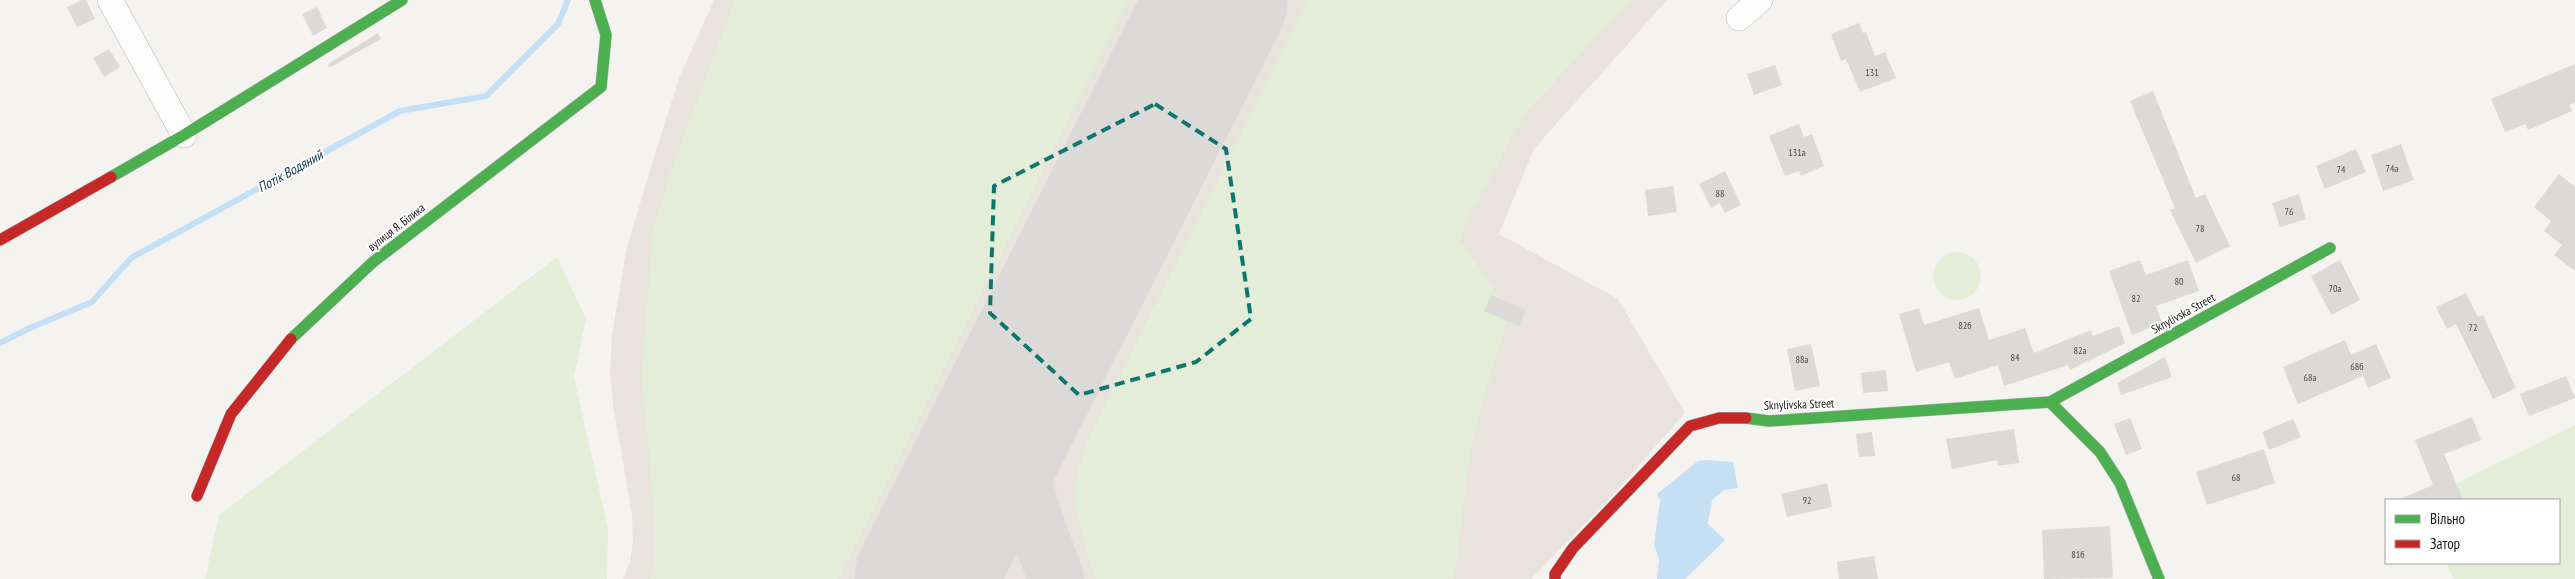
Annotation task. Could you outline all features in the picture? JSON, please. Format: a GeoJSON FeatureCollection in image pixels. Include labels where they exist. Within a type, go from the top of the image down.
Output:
{"type":"FeatureCollection","features":[{"type":"Feature","properties":{"kind":"street"},"geometry":{"type":"LineString","coordinates":[[110,0],[184,135]]}},
{"type":"Feature","properties":{"kind":"street"},"geometry":{"type":"LineString","coordinates":[[3,232],[184,135],[402,0]]}},
{"type":"Feature","properties":{"kind":"street","name":"вулиця Я. Білика"},"geometry":{"type":"LineString","coordinates":[[197,496],[231,414],[284,346],[374,262],[602,87],[606,35],[595,0]]}},
{"type":"Feature","properties":{"kind":"street"},"geometry":{"type":"LineString","coordinates":[[1740,18],[1760,0]]}},
{"type":"Feature","properties":{"kind":"street","name":"Sknylivska Street"},"geometry":{"type":"LineString","coordinates":[[1555,579],[1555,574],[1573,548],[1690,426],[1707,419],[1735,416],[1769,421],[2050,402],[2330,248]]}},
{"type":"Feature","properties":{"kind":"street"},"geometry":{"type":"LineString","coordinates":[[2050,402],[2100,452],[2120,483],[2159,579]]}},
{"type":"Feature","properties":{"kind":"highlighted area"},"geometry":{"type":"Polygon","coordinates":[[[1155,104],[1226,149],[1251,319],[1196,362],[1079,395],[990,313],[994,186],[1155,104]]]}},
{"type":"Feature","properties":{"kind":"shaded area"},"geometry":{"type":"Polygon","coordinates":[[[714,0],[1667,0],[1534,149],[1499,234],[1618,299],[1685,413],[1605,504],[1531,579],[623,579],[630,561],[633,541],[632,515],[613,404],[610,374],[612,334],[626,251],[646,183],[679,78],[714,0]]]}},
{"type":"Feature","properties":{"kind":"green space"},"geometry":{"type":"Polygon","coordinates":[[[735,0],[1129,0],[838,579],[650,579],[655,566],[654,508],[642,374],[653,230],[675,160],[735,0]]]}},
{"type":"Feature","properties":{"kind":"green space"},"geometry":{"type":"Polygon","coordinates":[[[1307,0],[1630,0],[1526,112],[1469,216],[1460,241],[1491,285],[1509,318],[1494,360],[1470,452],[1454,579],[1096,579],[1080,528],[1076,501],[1077,475],[1087,441],[1307,0]]]}},
{"type":"Feature","properties":{"kind":"green space"},"geometry":{"type":"Polygon","coordinates":[[[1952,252],[1962,252],[1974,259],[1981,271],[1981,281],[1974,293],[1962,300],[1952,300],[1944,296],[1937,289],[1933,281],[1933,271],[1937,263],[1944,256],[1952,252]]]}},
{"type":"Feature","properties":{"kind":"green space"},"geometry":{"type":"Polygon","coordinates":[[[557,257],[586,319],[574,377],[608,529],[607,579],[205,579],[219,515],[557,257]]]}},
{"type":"Feature","properties":{"kind":"green space"},"geometry":{"type":"Polygon","coordinates":[[[2575,425],[2575,579],[2454,579],[2446,564],[2560,564],[2560,499],[2437,499],[2437,493],[2575,425]]]}},
{"type":"Feature","properties":{"kind":"water"},"geometry":{"type":"Polygon","coordinates":[[[1698,461],[1733,462],[1738,488],[1724,490],[1712,500],[1708,524],[1725,540],[1685,579],[1657,579],[1659,560],[1654,544],[1660,500],[1657,494],[1698,461]]]}},
{"type":"Feature","properties":{"kind":"building"},"geometry":{"type":"Polygon","coordinates":[[[86,0],[95,19],[77,27],[67,7],[86,0]]]}},
{"type":"Feature","properties":{"kind":"building"},"geometry":{"type":"Polygon","coordinates":[[[317,7],[327,28],[313,36],[302,14],[317,7]]]}},
{"type":"Feature","properties":{"kind":"building"},"geometry":{"type":"Polygon","coordinates":[[[1859,23],[1863,33],[1866,32],[1875,56],[1885,52],[1896,78],[1860,92],[1846,59],[1841,61],[1831,34],[1859,23]]]}},
{"type":"Feature","properties":{"kind":"building"},"geometry":{"type":"Polygon","coordinates":[[[378,33],[381,39],[329,68],[328,64],[378,33]]]}},
{"type":"Feature","properties":{"kind":"building"},"geometry":{"type":"Polygon","coordinates":[[[109,49],[120,67],[104,77],[93,58],[109,49]]]}},
{"type":"Feature","properties":{"kind":"building"},"geometry":{"type":"Polygon","coordinates":[[[2575,64],[2575,103],[2569,105],[2572,111],[2528,130],[2525,124],[2505,132],[2491,99],[2575,64]]]}},
{"type":"Feature","properties":{"kind":"building"},"geometry":{"type":"Polygon","coordinates":[[[1775,65],[1782,85],[1754,95],[1747,74],[1775,65]]]}},
{"type":"Feature","properties":{"kind":"building"},"geometry":{"type":"Polygon","coordinates":[[[2153,91],[2196,198],[2205,194],[2230,246],[2196,263],[2170,210],[2175,208],[2130,101],[2153,91]]]}},
{"type":"Feature","properties":{"kind":"building"},"geometry":{"type":"Polygon","coordinates":[[[1799,124],[1804,137],[1812,134],[1824,166],[1801,176],[1799,171],[1785,176],[1769,136],[1799,124]]]}},
{"type":"Feature","properties":{"kind":"building"},"geometry":{"type":"Polygon","coordinates":[[[2401,144],[2414,180],[2383,191],[2371,155],[2401,144]]]}},
{"type":"Feature","properties":{"kind":"building"},"geometry":{"type":"Polygon","coordinates":[[[2356,149],[2366,172],[2325,189],[2316,166],[2356,149]]]}},
{"type":"Feature","properties":{"kind":"building"},"geometry":{"type":"Polygon","coordinates":[[[1725,171],[1741,205],[1725,213],[1720,203],[1711,208],[1699,184],[1725,171]]]}},
{"type":"Feature","properties":{"kind":"building"},"geometry":{"type":"Polygon","coordinates":[[[2559,174],[2575,187],[2575,271],[2554,255],[2562,245],[2544,231],[2551,221],[2534,207],[2559,174]]]}},
{"type":"Feature","properties":{"kind":"building"},"geometry":{"type":"Polygon","coordinates":[[[1673,186],[1677,212],[1648,216],[1645,190],[1673,186]]]}},
{"type":"Feature","properties":{"kind":"building"},"geometry":{"type":"Polygon","coordinates":[[[2299,194],[2306,219],[2280,227],[2272,203],[2299,194]]]}},
{"type":"Feature","properties":{"kind":"building"},"geometry":{"type":"Polygon","coordinates":[[[2140,260],[2146,275],[2188,260],[2199,291],[2156,306],[2162,323],[2132,335],[2109,271],[2140,260]]]}},
{"type":"Feature","properties":{"kind":"building"},"geometry":{"type":"Polygon","coordinates":[[[2340,260],[2360,300],[2331,315],[2311,276],[2340,260]]]}},
{"type":"Feature","properties":{"kind":"building"},"geometry":{"type":"Polygon","coordinates":[[[2466,293],[2478,317],[2483,315],[2516,388],[2493,399],[2456,324],[2447,329],[2436,307],[2466,293]]]}},
{"type":"Feature","properties":{"kind":"building"},"geometry":{"type":"Polygon","coordinates":[[[1491,295],[1526,310],[1519,326],[1484,311],[1491,295]]]}},
{"type":"Feature","properties":{"kind":"building"},"geometry":{"type":"Polygon","coordinates":[[[1919,308],[1924,325],[1979,308],[1989,340],[2025,328],[2034,353],[2091,330],[2093,336],[2119,326],[2125,343],[2070,370],[2068,365],[2004,386],[1998,365],[1955,379],[1949,362],[1916,372],[1899,314],[1919,308]]]}},
{"type":"Feature","properties":{"kind":"building"},"geometry":{"type":"Polygon","coordinates":[[[2345,340],[2351,355],[2376,344],[2391,378],[2368,388],[2363,376],[2298,404],[2283,367],[2345,340]]]}},
{"type":"Feature","properties":{"kind":"building"},"geometry":{"type":"Polygon","coordinates":[[[1811,344],[1820,386],[1795,391],[1787,349],[1811,344]]]}},
{"type":"Feature","properties":{"kind":"building"},"geometry":{"type":"Polygon","coordinates":[[[2165,357],[2172,377],[2121,395],[2117,383],[2165,357]]]}},
{"type":"Feature","properties":{"kind":"building"},"geometry":{"type":"Polygon","coordinates":[[[1886,370],[1888,391],[1863,393],[1861,373],[1886,370]]]}},
{"type":"Feature","properties":{"kind":"building"},"geometry":{"type":"Polygon","coordinates":[[[2566,376],[2575,398],[2529,416],[2520,394],[2566,376]]]}},
{"type":"Feature","properties":{"kind":"building"},"geometry":{"type":"Polygon","coordinates":[[[2472,417],[2481,440],[2444,454],[2463,499],[2400,499],[2433,485],[2415,440],[2472,417]]]}},
{"type":"Feature","properties":{"kind":"building"},"geometry":{"type":"Polygon","coordinates":[[[2130,418],[2142,449],[2126,455],[2114,424],[2130,418]]]}},
{"type":"Feature","properties":{"kind":"building"},"geometry":{"type":"Polygon","coordinates":[[[2293,419],[2301,437],[2269,450],[2262,432],[2293,419]]]}},
{"type":"Feature","properties":{"kind":"building"},"geometry":{"type":"Polygon","coordinates":[[[2014,429],[2019,463],[1998,466],[1997,460],[1952,469],[1946,439],[2014,429]]]}},
{"type":"Feature","properties":{"kind":"building"},"geometry":{"type":"Polygon","coordinates":[[[1872,432],[1875,456],[1859,457],[1856,434],[1872,432]]]}},
{"type":"Feature","properties":{"kind":"building"},"geometry":{"type":"Polygon","coordinates":[[[2264,449],[2275,483],[2207,505],[2196,472],[2264,449]]]}},
{"type":"Feature","properties":{"kind":"building"},"geometry":{"type":"Polygon","coordinates":[[[1827,483],[1832,507],[1787,517],[1781,494],[1827,483]]]}},
{"type":"Feature","properties":{"kind":"building"},"geometry":{"type":"Polygon","coordinates":[[[2110,526],[2113,578],[2044,579],[2042,530],[2110,526]]]}},
{"type":"Feature","properties":{"kind":"building"},"geometry":{"type":"Polygon","coordinates":[[[1874,556],[1878,579],[1839,579],[1837,562],[1874,556]]]}},
{"type":"Feature","properties":{"kind":"waterway","name":"Потік Водяний"},"geometry":{"type":"LineString","coordinates":[[0,343],[92,302],[131,258],[400,111],[486,96],[558,24],[568,0]]}},
{"type":"Feature","properties":{"kind":"taxiway"},"geometry":{"type":"LineString","coordinates":[[1050,332],[1030,375],[1021,402],[1018,424],[1018,447],[1026,492],[1056,579]]}},
{"type":"Feature","properties":{"kind":"runway"},"geometry":{"type":"LineString","coordinates":[[925,579],[1217,0]]}},
{"type":"Feature","properties":{"kind":"traffic: fast"},"geometry":{"type":"LineString","coordinates":[[111,177],[184,135],[402,0]]}},
{"type":"Feature","properties":{"kind":"traffic: fast"},"geometry":{"type":"LineString","coordinates":[[291,339],[373,262],[601,87],[606,35],[595,0]]}},
{"type":"Feature","properties":{"kind":"traffic: fast"},"geometry":{"type":"LineString","coordinates":[[2050,402],[2330,248]]}},
{"type":"Feature","properties":{"kind":"traffic: fast"},"geometry":{"type":"LineString","coordinates":[[1746,418],[1769,421],[2050,402],[2100,452],[2120,483],[2159,579]]}},
{"type":"Feature","properties":{"kind":"traffic: jam"},"geometry":{"type":"LineString","coordinates":[[0,240],[111,177]]}},
{"type":"Feature","properties":{"kind":"traffic: jam"},"geometry":{"type":"LineString","coordinates":[[197,496],[231,414],[291,339]]}},
{"type":"Feature","properties":{"kind":"traffic: jam"},"geometry":{"type":"LineString","coordinates":[[1555,579],[1555,574],[1573,548],[1690,426],[1719,418],[1746,418]]}}]}
